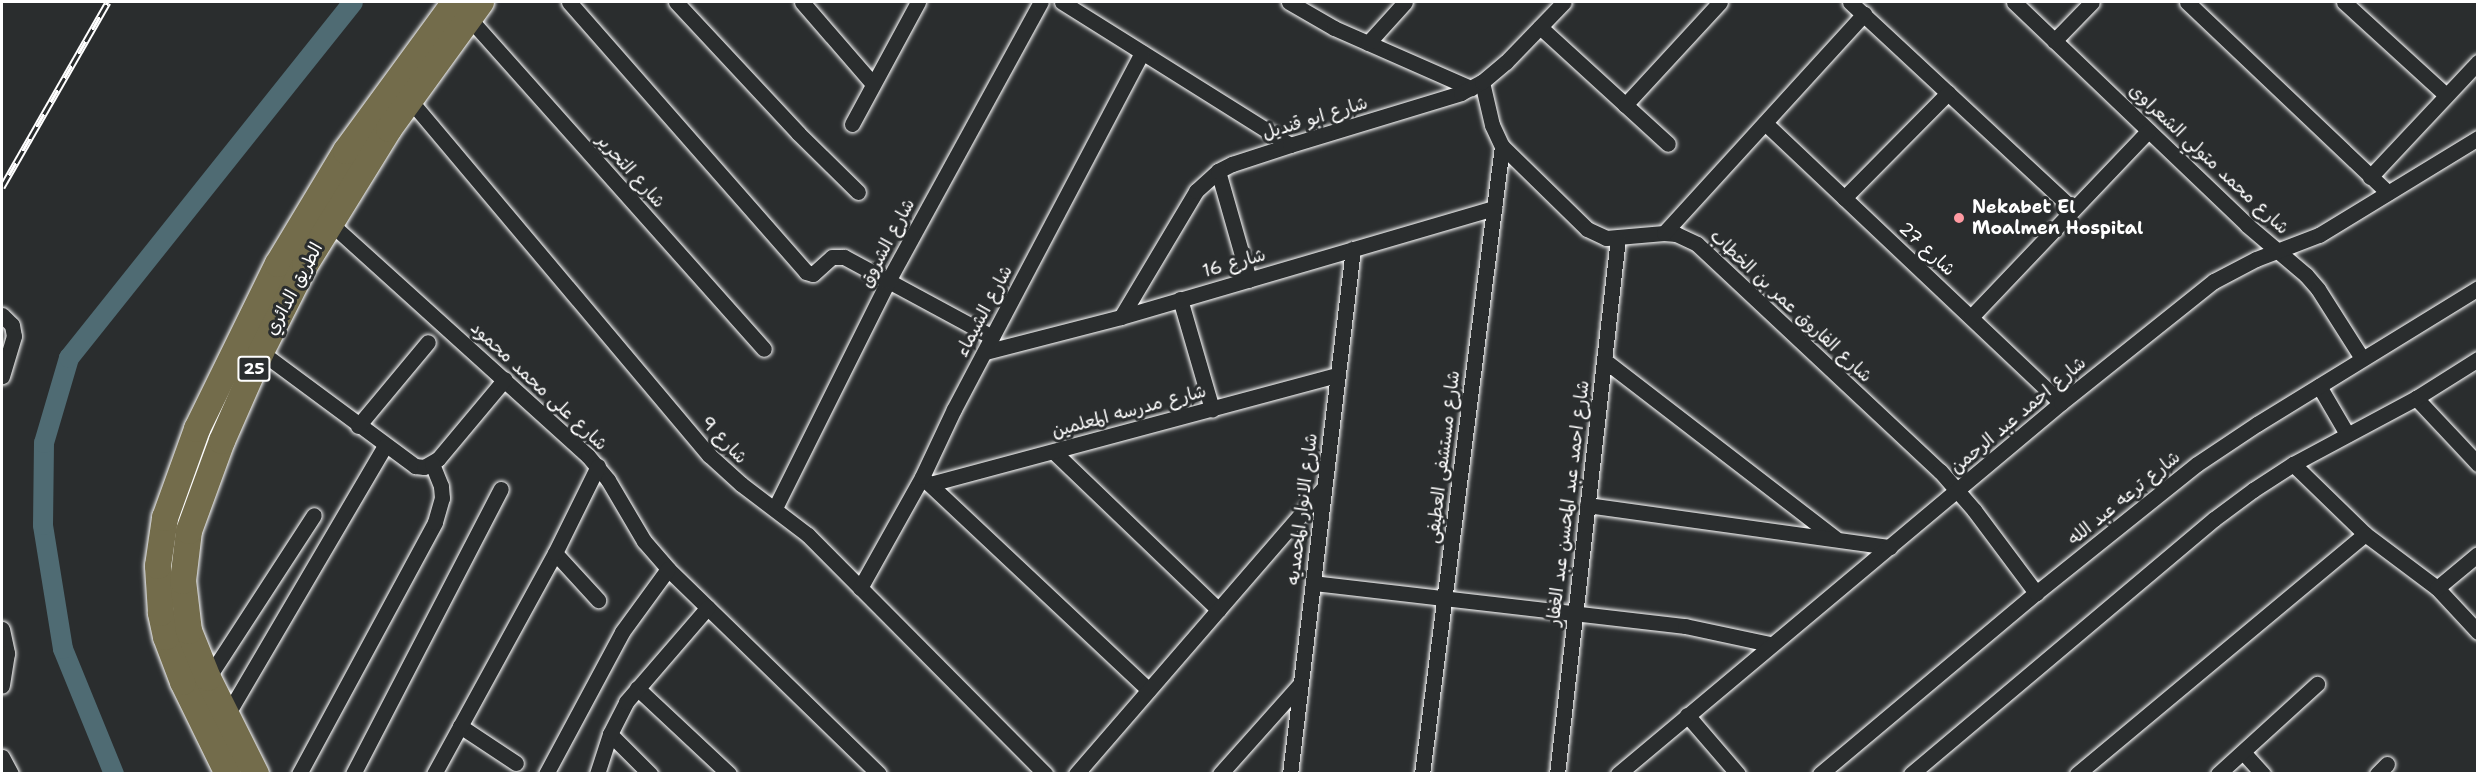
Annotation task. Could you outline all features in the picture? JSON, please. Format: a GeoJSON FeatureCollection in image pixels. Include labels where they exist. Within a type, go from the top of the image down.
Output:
{"type":"FeatureCollection","features":[{"type":"Feature","properties":{"kind":"highway","name":"الطريق الدائري"},"geometry":{"type":"LineString","coordinates":[[256,774],[208,678],[189,631],[185,606],[184,556],[196,507],[261,352],[329,222],[468,7]]}},
{"type":"Feature","properties":{"kind":"highway","name":"الطريق الدائري"},"geometry":{"type":"LineString","coordinates":[[228,774],[183,682],[166,637],[160,605],[158,566],[165,518],[197,429],[278,264],[346,151],[468,7]]}},
{"type":"Feature","properties":{"kind":"street"},"geometry":{"type":"LineString","coordinates":[[569,2],[806,272],[813,274],[832,257],[838,255],[992,338]]}},
{"type":"Feature","properties":{"kind":"street"},"geometry":{"type":"LineString","coordinates":[[676,2],[798,133],[858,192]]}},
{"type":"Feature","properties":{"kind":"street"},"geometry":{"type":"LineString","coordinates":[[802,2],[873,84]]}},
{"type":"Feature","properties":{"kind":"street"},"geometry":{"type":"LineString","coordinates":[[852,124],[918,2]]}},
{"type":"Feature","properties":{"kind":"street","name":"شارع الشروق"},"geometry":{"type":"LineString","coordinates":[[775,508],[888,280],[1041,2]]}},
{"type":"Feature","properties":{"kind":"street"},"geometry":{"type":"LineString","coordinates":[[1062,2],[1290,145]]}},
{"type":"Feature","properties":{"kind":"street"},"geometry":{"type":"LineString","coordinates":[[1289,2],[1334,28],[1476,85]]}},
{"type":"Feature","properties":{"kind":"street"},"geometry":{"type":"LineString","coordinates":[[1368,43],[1405,2]]}},
{"type":"Feature","properties":{"kind":"street","name":"شارع ابو قنديل"},"geometry":{"type":"LineString","coordinates":[[1121,317],[1196,191],[1218,171],[1232,164],[1290,145],[1436,102],[1476,85],[1506,63],[1564,2]]}},
{"type":"Feature","properties":{"kind":"street"},"geometry":{"type":"LineString","coordinates":[[1625,105],[1720,2]]}},
{"type":"Feature","properties":{"kind":"street"},"geometry":{"type":"LineString","coordinates":[[1850,2],[2073,209]]}},
{"type":"Feature","properties":{"kind":"street","name":"شارع محمد متولي الشعراوى"},"geometry":{"type":"LineString","coordinates":[[2013,2],[2247,225],[2318,288],[2362,358]]}},
{"type":"Feature","properties":{"kind":"street"},"geometry":{"type":"LineString","coordinates":[[2054,41],[2092,2]]}},
{"type":"Feature","properties":{"kind":"street"},"geometry":{"type":"LineString","coordinates":[[2187,2],[2388,193]]}},
{"type":"Feature","properties":{"kind":"street"},"geometry":{"type":"LineString","coordinates":[[2344,2],[2446,95]]}},
{"type":"Feature","properties":{"kind":"street","name":"شارع التحرير"},"geometry":{"type":"LineString","coordinates":[[468,7],[764,350]]}},
{"type":"Feature","properties":{"kind":"street"},"geometry":{"type":"LineString","coordinates":[[1664,233],[1864,14]]}},
{"type":"Feature","properties":{"kind":"street"},"geometry":{"type":"LineString","coordinates":[[1540,27],[1668,144]]}},
{"type":"Feature","properties":{"kind":"street","name":"شارع الشيماء"},"geometry":{"type":"LineString","coordinates":[[860,588],[926,480],[992,338],[1142,53]]}},
{"type":"Feature","properties":{"kind":"street"},"geometry":{"type":"LineString","coordinates":[[2370,177],[2478,62]]}},
{"type":"Feature","properties":{"kind":"street","name":"شارع الفاروق عمر بن الخطاب"},"geometry":{"type":"LineString","coordinates":[[1476,85],[1491,125],[1502,146],[1587,229],[1606,238],[1676,234],[1697,244],[1920,451],[1958,491],[2036,593]]}},
{"type":"Feature","properties":{"kind":"street"},"geometry":{"type":"LineString","coordinates":[[1844,198],[1948,93]]}},
{"type":"Feature","properties":{"kind":"street","name":"شارع 9"},"geometry":{"type":"LineString","coordinates":[[409,99],[709,455],[741,484],[808,535],[1045,774]]}},
{"type":"Feature","properties":{"kind":"street","name":"شارع 27"},"geometry":{"type":"LineString","coordinates":[[1765,123],[2061,403]]}},
{"type":"Feature","properties":{"kind":"street"},"geometry":{"type":"LineString","coordinates":[[1971,317],[2148,130]]}},
{"type":"Feature","properties":{"kind":"street","name":"شارع احمد عبد الرحمن"},"geometry":{"type":"LineString","coordinates":[[1618,774],[1770,644],[1958,491],[2061,403],[2214,281],[2319,235],[2478,138]]}},
{"type":"Feature","properties":{"kind":"street","name":"شارع مستشفى العطيفى"},"geometry":{"type":"LineString","coordinates":[[1422,774],[1502,146]]}},
{"type":"Feature","properties":{"kind":"street"},"geometry":{"type":"LineString","coordinates":[[1218,171],[1249,280]]}},
{"type":"Feature","properties":{"kind":"street","name":"شارع 16"},"geometry":{"type":"LineString","coordinates":[[985,352],[1121,317],[1494,208]]}},
{"type":"Feature","properties":{"kind":"street","name":"شارع على محمد محمود"},"geometry":{"type":"LineString","coordinates":[[329,222],[598,466],[644,541],[668,569],[879,774]]}},
{"type":"Feature","properties":{"kind":"street","name":"شارع احمد عبد المحسن عبد الغفار"},"geometry":{"type":"LineString","coordinates":[[1557,774],[1618,238]]}},
{"type":"Feature","properties":{"kind":"street","name":"شارع الانوار المحمديه"},"geometry":{"type":"LineString","coordinates":[[1290,774],[1353,249]]}},
{"type":"Feature","properties":{"kind":"street","name":"شارع ترعه عبد الله"},"geometry":{"type":"LineString","coordinates":[[1820,774],[2036,593],[2197,464],[2362,358],[2478,288]]}},
{"type":"Feature","properties":{"kind":"street"},"geometry":{"type":"LineString","coordinates":[[1180,299],[1212,409]]}},
{"type":"Feature","properties":{"kind":"street"},"geometry":{"type":"LineString","coordinates":[[2,315],[12,326],[14,336],[2,376]]}},
{"type":"Feature","properties":{"kind":"street"},"geometry":{"type":"LineString","coordinates":[[358,426],[428,342]]}},
{"type":"Feature","properties":{"kind":"street"},"geometry":{"type":"LineString","coordinates":[[261,352],[415,466],[432,464],[505,380]]}},
{"type":"Feature","properties":{"kind":"street"},"geometry":{"type":"LineString","coordinates":[[1911,774],[2214,519],[2293,464],[2416,398],[2478,359]]}},
{"type":"Feature","properties":{"kind":"street"},"geometry":{"type":"LineString","coordinates":[[1604,360],[1835,538]]}},
{"type":"Feature","properties":{"kind":"street","name":"شارع مدرسه المعلمين"},"geometry":{"type":"LineString","coordinates":[[926,480],[1054,452],[1338,375]]}},
{"type":"Feature","properties":{"kind":"street"},"geometry":{"type":"LineString","coordinates":[[2319,386],[2347,434]]}},
{"type":"Feature","properties":{"kind":"street"},"geometry":{"type":"LineString","coordinates":[[2416,398],[2478,464]]}},
{"type":"Feature","properties":{"kind":"street"},"geometry":{"type":"LineString","coordinates":[[227,716],[385,446]]}},
{"type":"Feature","properties":{"kind":"street"},"geometry":{"type":"LineString","coordinates":[[1054,452],[1219,610]]}},
{"type":"Feature","properties":{"kind":"street"},"geometry":{"type":"LineString","coordinates":[[299,774],[435,522],[442,498],[441,486],[432,464]]}},
{"type":"Feature","properties":{"kind":"street"},"geometry":{"type":"LineString","coordinates":[[2293,464],[2365,534],[2437,588],[2478,632]]}},
{"type":"Feature","properties":{"kind":"street"},"geometry":{"type":"LineString","coordinates":[[434,774],[555,553],[598,466]]}},
{"type":"Feature","properties":{"kind":"street"},"geometry":{"type":"LineString","coordinates":[[926,480],[1149,690]]}},
{"type":"Feature","properties":{"kind":"street"},"geometry":{"type":"LineString","coordinates":[[1076,774],[1324,487]]}},
{"type":"Feature","properties":{"kind":"street"},"geometry":{"type":"LineString","coordinates":[[353,774],[501,489]]}},
{"type":"Feature","properties":{"kind":"street"},"geometry":{"type":"LineString","coordinates":[[1587,505],[1890,547]]}},
{"type":"Feature","properties":{"kind":"street"},"geometry":{"type":"LineString","coordinates":[[208,678],[314,514]]}},
{"type":"Feature","properties":{"kind":"street"},"geometry":{"type":"LineString","coordinates":[[2077,774],[2365,534]]}},
{"type":"Feature","properties":{"kind":"street"},"geometry":{"type":"LineString","coordinates":[[555,553],[598,600]]}},
{"type":"Feature","properties":{"kind":"street"},"geometry":{"type":"LineString","coordinates":[[2437,588],[2478,554]]}},
{"type":"Feature","properties":{"kind":"street"},"geometry":{"type":"LineString","coordinates":[[546,774],[622,632],[668,569]]}},
{"type":"Feature","properties":{"kind":"street"},"geometry":{"type":"LineString","coordinates":[[1313,583],[1685,626],[1770,644]]}},
{"type":"Feature","properties":{"kind":"street"},"geometry":{"type":"LineString","coordinates":[[597,774],[610,734],[637,688],[708,607]]}},
{"type":"Feature","properties":{"kind":"street"},"geometry":{"type":"LineString","coordinates":[[2,629],[7,653],[2,686]]}},
{"type":"Feature","properties":{"kind":"street"},"geometry":{"type":"LineString","coordinates":[[1220,774],[1301,683]]}},
{"type":"Feature","properties":{"kind":"street"},"geometry":{"type":"LineString","coordinates":[[2218,774],[2317,684]]}},
{"type":"Feature","properties":{"kind":"street"},"geometry":{"type":"LineString","coordinates":[[637,688],[729,774]]}},
{"type":"Feature","properties":{"kind":"street"},"geometry":{"type":"LineString","coordinates":[[1687,715],[1738,774]]}},
{"type":"Feature","properties":{"kind":"street"},"geometry":{"type":"LineString","coordinates":[[460,726],[516,763]]}},
{"type":"Feature","properties":{"kind":"street"},"geometry":{"type":"LineString","coordinates":[[610,734],[650,774]]}},
{"type":"Feature","properties":{"kind":"street"},"geometry":{"type":"LineString","coordinates":[[2243,752],[2263,774]]}},
{"type":"Feature","properties":{"kind":"waterway"},"geometry":{"type":"LineString","coordinates":[[114,774],[63,649],[43,525],[44,443],[69,358],[353,2]]}},
{"type":"Feature","properties":{"kind":"railway"},"geometry":{"type":"LineString","coordinates":[[2,187],[108,2]]}},
{"type":"Feature","properties":{"kind":"place","name":"Nekabet El Moalmen Hospital"},"geometry":{"type":"Point","coordinates":[1959,218]}}]}
